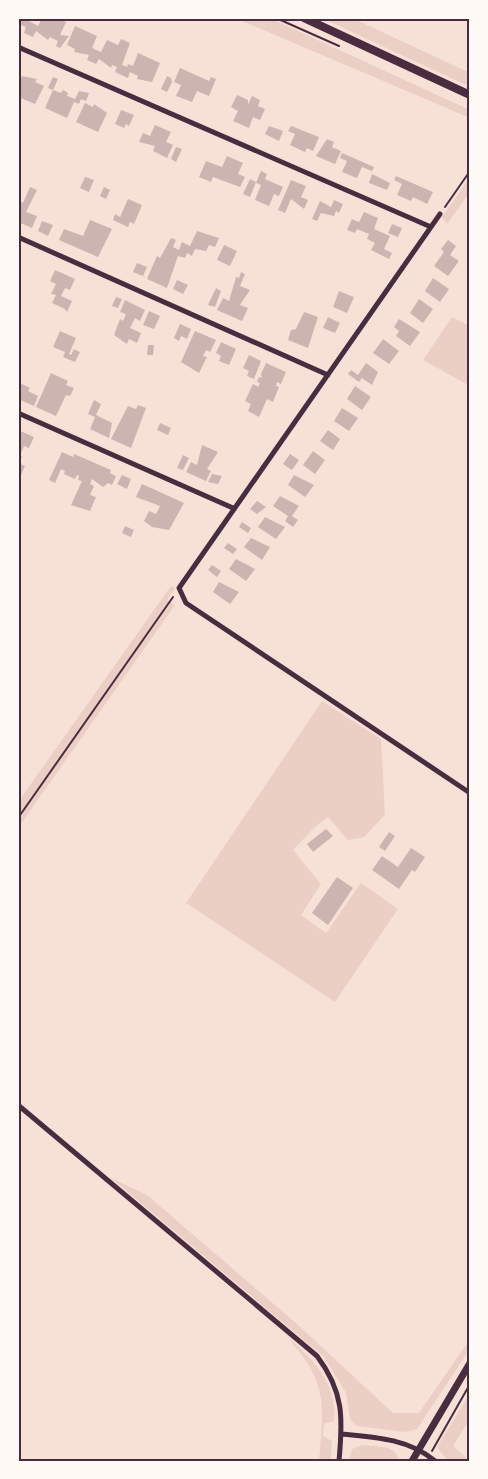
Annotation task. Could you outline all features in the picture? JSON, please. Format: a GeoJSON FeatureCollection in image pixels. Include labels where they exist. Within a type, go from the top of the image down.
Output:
{"type":"FeatureCollection","features":[{"type":"Feature","properties":{"kind":"main road"},"geometry":{"type":"LineString","coordinates":[[304,18],[470,95]]}},
{"type":"Feature","properties":{"kind":"street"},"geometry":{"type":"LineString","coordinates":[[18,47],[431,227]]}},
{"type":"Feature","properties":{"kind":"street"},"geometry":{"type":"LineString","coordinates":[[440,214],[179,588],[186,603],[470,793]]}},
{"type":"Feature","properties":{"kind":"street"},"geometry":{"type":"LineString","coordinates":[[18,237],[328,375]]}},
{"type":"Feature","properties":{"kind":"street"},"geometry":{"type":"LineString","coordinates":[[18,414],[233,508]]}},
{"type":"Feature","properties":{"kind":"street"},"geometry":{"type":"LineString","coordinates":[[18,1105],[317,1356],[335,1386],[342,1409],[339,1461]]}},
{"type":"Feature","properties":{"kind":"street"},"geometry":{"type":"LineString","coordinates":[[412,1461],[470,1363]]}},
{"type":"Feature","properties":{"kind":"street"},"geometry":{"type":"LineString","coordinates":[[342,1434],[393,1439],[418,1450],[435,1461]]}},
{"type":"Feature","properties":{"kind":"path"},"geometry":{"type":"LineString","coordinates":[[440,214],[470,171]]}},
{"type":"Feature","properties":{"kind":"path"},"geometry":{"type":"LineString","coordinates":[[18,818],[179,588]]}},
{"type":"Feature","properties":{"kind":"path"},"geometry":{"type":"LineString","coordinates":[[429,1456],[470,1384]]}},
{"type":"Feature","properties":{"kind":"shaded area"},"geometry":{"type":"Polygon","coordinates":[[[235,18],[274,20],[470,110],[470,118],[235,18]]]}},
{"type":"Feature","properties":{"kind":"shaded area"},"geometry":{"type":"Polygon","coordinates":[[[322,18],[352,18],[470,73],[470,87],[322,18]]]}},
{"type":"Feature","properties":{"kind":"shaded area"},"geometry":{"type":"Polygon","coordinates":[[[470,177],[470,192],[447,224],[442,217],[470,177]]]}},
{"type":"Feature","properties":{"kind":"shaded area"},"geometry":{"type":"Polygon","coordinates":[[[452,317],[470,326],[470,386],[423,360],[452,317]]]}},
{"type":"Feature","properties":{"kind":"shaded area"},"geometry":{"type":"Polygon","coordinates":[[[171,586],[175,588],[167,600],[175,605],[18,828],[18,802],[171,586]]]}},
{"type":"Feature","properties":{"kind":"shaded area"},"geometry":{"type":"Polygon","coordinates":[[[322,701],[381,739],[385,815],[364,837],[348,840],[328,817],[293,850],[321,884],[301,915],[326,933],[361,883],[398,909],[335,1002],[186,903],[322,701]]]}},
{"type":"Feature","properties":{"kind":"shaded area"},"geometry":{"type":"Polygon","coordinates":[[[111,1178],[147,1195],[297,1324],[393,1413],[419,1413],[470,1339],[470,1349],[417,1429],[406,1432],[357,1426],[350,1419],[346,1393],[324,1357],[111,1178]]]}},
{"type":"Feature","properties":{"kind":"shaded area"},"geometry":{"type":"Polygon","coordinates":[[[287,1337],[314,1363],[328,1384],[334,1408],[334,1421],[324,1424],[323,1436],[332,1441],[331,1461],[319,1461],[322,1408],[316,1381],[310,1367],[287,1337]]]}},
{"type":"Feature","properties":{"kind":"shaded area"},"geometry":{"type":"Polygon","coordinates":[[[470,1393],[470,1419],[453,1446],[470,1461],[448,1461],[437,1447],[470,1393]]]}},
{"type":"Feature","properties":{"kind":"shaded area"},"geometry":{"type":"Polygon","coordinates":[[[363,1445],[390,1449],[399,1461],[349,1461],[352,1449],[363,1445]]]}},
{"type":"Feature","properties":{"kind":"building"},"geometry":{"type":"Polygon","coordinates":[[[18,18],[30,18],[29,21],[38,26],[42,18],[57,18],[66,22],[60,35],[69,36],[60,48],[56,46],[58,41],[50,37],[48,40],[36,31],[33,37],[24,33],[26,27],[18,24],[18,18]]]}},
{"type":"Feature","properties":{"kind":"building"},"geometry":{"type":"Polygon","coordinates":[[[75,26],[97,36],[92,48],[101,52],[107,40],[118,45],[121,39],[130,43],[122,65],[133,66],[138,53],[160,63],[152,82],[137,79],[138,76],[130,72],[128,78],[115,72],[117,67],[112,65],[111,68],[99,59],[96,64],[87,60],[89,55],[74,52],[75,49],[67,45],[75,26]]]}},
{"type":"Feature","properties":{"kind":"building"},"geometry":{"type":"Polygon","coordinates":[[[180,68],[209,81],[211,77],[216,79],[209,96],[197,91],[192,102],[176,96],[181,85],[174,82],[180,68]]]}},
{"type":"Feature","properties":{"kind":"building"},"geometry":{"type":"Polygon","coordinates":[[[22,76],[37,79],[35,82],[44,86],[35,104],[18,97],[18,85],[22,76]]]}},
{"type":"Feature","properties":{"kind":"building"},"geometry":{"type":"Polygon","coordinates":[[[167,76],[172,82],[167,92],[161,89],[167,76]]]}},
{"type":"Feature","properties":{"kind":"building"},"geometry":{"type":"Polygon","coordinates":[[[53,77],[58,79],[53,90],[48,88],[53,77]]]}},
{"type":"Feature","properties":{"kind":"building"},"geometry":{"type":"Polygon","coordinates":[[[53,90],[61,93],[63,90],[68,93],[67,96],[75,99],[79,91],[89,93],[86,101],[81,99],[79,104],[74,102],[67,118],[45,108],[53,90]]]}},
{"type":"Feature","properties":{"kind":"building"},"geometry":{"type":"Polygon","coordinates":[[[237,95],[248,100],[248,105],[252,96],[260,100],[258,106],[265,109],[260,120],[253,117],[249,128],[233,121],[238,111],[231,107],[237,95]]]}},
{"type":"Feature","properties":{"kind":"building"},"geometry":{"type":"Polygon","coordinates":[[[85,103],[93,107],[94,104],[107,113],[98,132],[76,122],[85,103]]]}},
{"type":"Feature","properties":{"kind":"building"},"geometry":{"type":"Polygon","coordinates":[[[121,110],[134,115],[129,126],[126,124],[124,128],[115,124],[121,110]]]}},
{"type":"Feature","properties":{"kind":"building"},"geometry":{"type":"Polygon","coordinates":[[[155,125],[171,132],[166,142],[173,145],[167,158],[153,151],[155,146],[139,142],[143,133],[150,136],[155,125]]]}},
{"type":"Feature","properties":{"kind":"building"},"geometry":{"type":"Polygon","coordinates":[[[269,126],[283,131],[279,141],[265,134],[269,126]]]}},
{"type":"Feature","properties":{"kind":"building"},"geometry":{"type":"Polygon","coordinates":[[[291,126],[319,137],[313,151],[307,148],[305,152],[290,145],[295,134],[288,131],[291,126]]]}},
{"type":"Feature","properties":{"kind":"building"},"geometry":{"type":"Polygon","coordinates":[[[327,139],[334,142],[332,147],[341,151],[335,164],[316,156],[327,139]]]}},
{"type":"Feature","properties":{"kind":"building"},"geometry":{"type":"Polygon","coordinates":[[[176,147],[182,149],[176,162],[171,159],[176,147]]]}},
{"type":"Feature","properties":{"kind":"building"},"geometry":{"type":"Polygon","coordinates":[[[342,153],[374,167],[372,171],[362,167],[357,178],[342,172],[347,161],[340,158],[342,153]]]}},
{"type":"Feature","properties":{"kind":"building"},"geometry":{"type":"Polygon","coordinates":[[[227,156],[243,163],[238,174],[245,177],[240,187],[213,177],[211,182],[199,177],[206,161],[222,167],[227,156]]]}},
{"type":"Feature","properties":{"kind":"building"},"geometry":{"type":"Polygon","coordinates":[[[261,171],[267,174],[265,179],[283,187],[279,196],[274,194],[269,206],[255,200],[261,185],[256,183],[261,171]]]}},
{"type":"Feature","properties":{"kind":"building"},"geometry":{"type":"Polygon","coordinates":[[[372,174],[390,183],[387,190],[369,183],[372,174]]]}},
{"type":"Feature","properties":{"kind":"building"},"geometry":{"type":"Polygon","coordinates":[[[396,176],[433,192],[427,204],[413,197],[411,201],[397,195],[402,184],[394,180],[396,176]]]}},
{"type":"Feature","properties":{"kind":"building"},"geometry":{"type":"Polygon","coordinates":[[[85,177],[94,180],[89,192],[80,188],[85,177]]]}},
{"type":"Feature","properties":{"kind":"building"},"geometry":{"type":"Polygon","coordinates":[[[250,179],[256,182],[250,197],[243,194],[250,179]]]}},
{"type":"Feature","properties":{"kind":"building"},"geometry":{"type":"Polygon","coordinates":[[[291,180],[306,186],[301,197],[308,200],[304,209],[291,199],[285,213],[278,210],[291,180]]]}},
{"type":"Feature","properties":{"kind":"building"},"geometry":{"type":"Polygon","coordinates":[[[30,187],[37,190],[26,212],[37,216],[32,228],[18,222],[18,200],[23,203],[30,187]]]}},
{"type":"Feature","properties":{"kind":"building"},"geometry":{"type":"Polygon","coordinates":[[[104,187],[110,190],[106,199],[100,196],[104,187]]]}},
{"type":"Feature","properties":{"kind":"building"},"geometry":{"type":"Polygon","coordinates":[[[128,199],[142,205],[134,224],[130,222],[128,227],[113,220],[115,214],[120,217],[128,199]]]}},
{"type":"Feature","properties":{"kind":"building"},"geometry":{"type":"Polygon","coordinates":[[[334,200],[343,204],[339,213],[336,211],[334,216],[321,213],[317,221],[312,219],[320,201],[331,207],[334,200]]]}},
{"type":"Feature","properties":{"kind":"building"},"geometry":{"type":"Polygon","coordinates":[[[364,212],[378,218],[374,229],[390,236],[384,249],[392,253],[389,259],[371,250],[375,243],[367,239],[369,234],[357,229],[355,233],[347,230],[352,219],[359,222],[364,212]]]}},
{"type":"Feature","properties":{"kind":"building"},"geometry":{"type":"Polygon","coordinates":[[[90,220],[112,229],[98,257],[59,240],[64,229],[83,236],[90,220]]]}},
{"type":"Feature","properties":{"kind":"building"},"geometry":{"type":"Polygon","coordinates":[[[42,221],[53,225],[48,236],[38,231],[42,221]]]}},
{"type":"Feature","properties":{"kind":"building"},"geometry":{"type":"Polygon","coordinates":[[[392,224],[402,228],[398,237],[388,233],[392,224]]]}},
{"type":"Feature","properties":{"kind":"building"},"geometry":{"type":"Polygon","coordinates":[[[197,231],[219,238],[215,247],[209,245],[206,251],[195,249],[192,256],[187,253],[185,258],[178,256],[167,288],[147,279],[157,256],[160,258],[171,238],[176,240],[173,247],[179,250],[182,242],[190,246],[197,231]]]}},
{"type":"Feature","properties":{"kind":"building"},"geometry":{"type":"Polygon","coordinates":[[[448,240],[456,246],[450,255],[459,261],[448,276],[434,266],[444,252],[441,249],[448,240]]]}},
{"type":"Feature","properties":{"kind":"building"},"geometry":{"type":"Polygon","coordinates":[[[224,245],[237,251],[230,266],[217,260],[224,245]]]}},
{"type":"Feature","properties":{"kind":"building"},"geometry":{"type":"Polygon","coordinates":[[[137,263],[147,267],[143,276],[133,272],[137,263]]]}},
{"type":"Feature","properties":{"kind":"building"},"geometry":{"type":"Polygon","coordinates":[[[55,270],[75,279],[70,290],[65,288],[61,296],[72,301],[67,312],[52,303],[56,295],[51,294],[56,284],[50,281],[55,270]]]}},
{"type":"Feature","properties":{"kind":"building"},"geometry":{"type":"Polygon","coordinates":[[[241,272],[245,274],[240,286],[250,290],[240,305],[248,308],[242,321],[217,310],[223,298],[229,301],[236,277],[239,278],[241,272]]]}},
{"type":"Feature","properties":{"kind":"building"},"geometry":{"type":"Polygon","coordinates":[[[433,278],[449,289],[440,302],[425,291],[433,278]]]}},
{"type":"Feature","properties":{"kind":"building"},"geometry":{"type":"Polygon","coordinates":[[[177,280],[188,285],[183,294],[173,289],[177,280]]]}},
{"type":"Feature","properties":{"kind":"building"},"geometry":{"type":"Polygon","coordinates":[[[216,288],[221,291],[215,307],[208,305],[216,288]]]}},
{"type":"Feature","properties":{"kind":"building"},"geometry":{"type":"Polygon","coordinates":[[[339,291],[354,297],[347,313],[333,307],[339,291]]]}},
{"type":"Feature","properties":{"kind":"building"},"geometry":{"type":"Polygon","coordinates":[[[116,297],[122,299],[118,308],[112,306],[116,297]]]}},
{"type":"Feature","properties":{"kind":"building"},"geometry":{"type":"Polygon","coordinates":[[[419,299],[433,309],[423,323],[410,313],[419,299]]]}},
{"type":"Feature","properties":{"kind":"building"},"geometry":{"type":"Polygon","coordinates":[[[125,300],[145,310],[140,321],[135,318],[130,328],[141,333],[137,343],[129,339],[127,344],[114,335],[120,319],[123,321],[126,314],[120,312],[125,300]]]}},
{"type":"Feature","properties":{"kind":"building"},"geometry":{"type":"Polygon","coordinates":[[[149,311],[160,316],[154,329],[143,325],[149,311]]]}},
{"type":"Feature","properties":{"kind":"building"},"geometry":{"type":"Polygon","coordinates":[[[304,312],[318,317],[308,348],[288,340],[291,330],[296,329],[304,312]]]}},
{"type":"Feature","properties":{"kind":"building"},"geometry":{"type":"Polygon","coordinates":[[[328,317],[340,323],[335,333],[323,328],[328,317]]]}},
{"type":"Feature","properties":{"kind":"building"},"geometry":{"type":"Polygon","coordinates":[[[399,319],[420,332],[410,346],[396,336],[399,331],[394,327],[399,319]]]}},
{"type":"Feature","properties":{"kind":"building"},"geometry":{"type":"Polygon","coordinates":[[[180,324],[191,329],[187,339],[181,336],[179,341],[174,338],[180,324]]]}},
{"type":"Feature","properties":{"kind":"building"},"geometry":{"type":"Polygon","coordinates":[[[60,331],[76,338],[69,354],[71,355],[74,349],[80,352],[75,362],[63,357],[65,352],[53,347],[60,331]]]}},
{"type":"Feature","properties":{"kind":"building"},"geometry":{"type":"Polygon","coordinates":[[[195,331],[216,340],[210,352],[206,350],[203,356],[207,357],[199,373],[181,362],[195,331]]]}},
{"type":"Feature","properties":{"kind":"building"},"geometry":{"type":"Polygon","coordinates":[[[383,339],[399,351],[389,364],[373,353],[383,339]]]}},
{"type":"Feature","properties":{"kind":"building"},"geometry":{"type":"Polygon","coordinates":[[[221,342],[236,349],[229,365],[219,361],[221,356],[216,353],[221,342]]]}},
{"type":"Feature","properties":{"kind":"building"},"geometry":{"type":"Polygon","coordinates":[[[148,345],[154,345],[153,355],[147,355],[148,345]]]}},
{"type":"Feature","properties":{"kind":"building"},"geometry":{"type":"Polygon","coordinates":[[[249,355],[261,361],[254,379],[247,376],[249,371],[243,368],[249,355]]]}},
{"type":"Feature","properties":{"kind":"building"},"geometry":{"type":"Polygon","coordinates":[[[266,363],[286,372],[281,384],[277,382],[276,386],[279,387],[273,402],[267,399],[259,417],[248,411],[251,404],[245,401],[253,384],[258,387],[260,383],[257,382],[259,377],[262,378],[261,374],[266,363]]]}},
{"type":"Feature","properties":{"kind":"building"},"geometry":{"type":"Polygon","coordinates":[[[366,363],[378,372],[372,385],[362,378],[359,382],[348,374],[351,370],[358,375],[366,363]]]}},
{"type":"Feature","properties":{"kind":"building"},"geometry":{"type":"Polygon","coordinates":[[[51,373],[68,381],[66,385],[74,388],[70,396],[66,395],[56,416],[36,407],[51,373]]]}},
{"type":"Feature","properties":{"kind":"building"},"geometry":{"type":"Polygon","coordinates":[[[18,382],[30,388],[28,391],[38,396],[34,406],[18,399],[18,382]]]}},
{"type":"Feature","properties":{"kind":"building"},"geometry":{"type":"Polygon","coordinates":[[[355,386],[371,397],[362,410],[347,399],[355,386]]]}},
{"type":"Feature","properties":{"kind":"building"},"geometry":{"type":"Polygon","coordinates":[[[94,400],[101,404],[96,415],[112,423],[109,438],[90,429],[95,417],[88,414],[94,400]]]}},
{"type":"Feature","properties":{"kind":"building"},"geometry":{"type":"Polygon","coordinates":[[[138,405],[146,408],[131,448],[111,439],[128,406],[136,409],[138,405]]]}},
{"type":"Feature","properties":{"kind":"building"},"geometry":{"type":"Polygon","coordinates":[[[342,408],[358,418],[349,431],[334,421],[342,408]]]}},
{"type":"Feature","properties":{"kind":"building"},"geometry":{"type":"Polygon","coordinates":[[[160,423],[171,428],[168,435],[157,430],[160,423]]]}},
{"type":"Feature","properties":{"kind":"building"},"geometry":{"type":"Polygon","coordinates":[[[18,430],[34,437],[29,448],[24,446],[20,456],[22,456],[19,463],[25,466],[20,477],[18,476],[18,430]]]}},
{"type":"Feature","properties":{"kind":"building"},"geometry":{"type":"Polygon","coordinates":[[[328,430],[340,439],[333,450],[320,441],[328,430]]]}},
{"type":"Feature","properties":{"kind":"building"},"geometry":{"type":"Polygon","coordinates":[[[202,445],[218,452],[207,469],[211,471],[206,481],[186,472],[191,462],[197,465],[202,445]]]}},
{"type":"Feature","properties":{"kind":"building"},"geometry":{"type":"Polygon","coordinates":[[[313,451],[325,460],[315,474],[303,465],[313,451]]]}},
{"type":"Feature","properties":{"kind":"building"},"geometry":{"type":"Polygon","coordinates":[[[62,452],[73,457],[74,454],[111,470],[110,473],[116,476],[112,485],[108,483],[103,487],[92,479],[90,484],[94,486],[90,495],[96,497],[90,511],[71,505],[82,481],[78,480],[79,476],[77,475],[75,479],[64,474],[65,471],[61,469],[55,483],[49,480],[62,452]]]}},
{"type":"Feature","properties":{"kind":"building"},"geometry":{"type":"Polygon","coordinates":[[[290,454],[299,460],[292,470],[283,464],[290,454]]]}},
{"type":"Feature","properties":{"kind":"building"},"geometry":{"type":"Polygon","coordinates":[[[183,455],[189,458],[183,470],[177,468],[183,455]]]}},
{"type":"Feature","properties":{"kind":"building"},"geometry":{"type":"Polygon","coordinates":[[[212,474],[222,476],[218,484],[208,482],[212,474]]]}},
{"type":"Feature","properties":{"kind":"building"},"geometry":{"type":"Polygon","coordinates":[[[122,475],[131,479],[127,489],[117,484],[122,475]]]}},
{"type":"Feature","properties":{"kind":"building"},"geometry":{"type":"Polygon","coordinates":[[[294,475],[314,485],[305,497],[288,485],[294,475]]]}},
{"type":"Feature","properties":{"kind":"building"},"geometry":{"type":"Polygon","coordinates":[[[142,484],[184,503],[169,530],[152,527],[144,521],[149,511],[156,514],[160,506],[136,497],[142,484]]]}},
{"type":"Feature","properties":{"kind":"building"},"geometry":{"type":"Polygon","coordinates":[[[280,496],[299,506],[292,516],[298,520],[293,527],[285,521],[288,516],[273,506],[280,496]]]}},
{"type":"Feature","properties":{"kind":"building"},"geometry":{"type":"Polygon","coordinates":[[[257,501],[266,507],[257,514],[250,509],[257,501]]]}},
{"type":"Feature","properties":{"kind":"building"},"geometry":{"type":"Polygon","coordinates":[[[265,517],[285,527],[276,539],[258,527],[265,517]]]}},
{"type":"Feature","properties":{"kind":"building"},"geometry":{"type":"Polygon","coordinates":[[[242,522],[251,528],[248,533],[239,527],[242,522]]]}},
{"type":"Feature","properties":{"kind":"building"},"geometry":{"type":"Polygon","coordinates":[[[125,526],[134,530],[131,537],[122,533],[125,526]]]}},
{"type":"Feature","properties":{"kind":"building"},"geometry":{"type":"Polygon","coordinates":[[[251,538],[270,547],[262,560],[244,547],[251,538]]]}},
{"type":"Feature","properties":{"kind":"building"},"geometry":{"type":"Polygon","coordinates":[[[228,543],[237,549],[233,554],[224,548],[228,543]]]}},
{"type":"Feature","properties":{"kind":"building"},"geometry":{"type":"Polygon","coordinates":[[[236,559],[255,569],[246,581],[229,569],[236,559]]]}},
{"type":"Feature","properties":{"kind":"building"},"geometry":{"type":"Polygon","coordinates":[[[212,565],[221,571],[217,577],[208,570],[212,565]]]}},
{"type":"Feature","properties":{"kind":"building"},"geometry":{"type":"Polygon","coordinates":[[[219,582],[239,592],[230,604],[213,592],[219,582]]]}},
{"type":"Feature","properties":{"kind":"building"},"geometry":{"type":"Polygon","coordinates":[[[326,829],[333,836],[313,852],[307,844],[326,829]]]}},
{"type":"Feature","properties":{"kind":"building"},"geometry":{"type":"Polygon","coordinates":[[[389,832],[395,836],[385,851],[379,847],[389,832]]]}},
{"type":"Feature","properties":{"kind":"building"},"geometry":{"type":"Polygon","coordinates":[[[411,848],[425,857],[415,872],[412,870],[399,889],[372,870],[382,856],[398,867],[411,848]]]}},
{"type":"Feature","properties":{"kind":"building"},"geometry":{"type":"Polygon","coordinates":[[[337,877],[353,888],[328,925],[312,913],[337,877]]]}}]}
